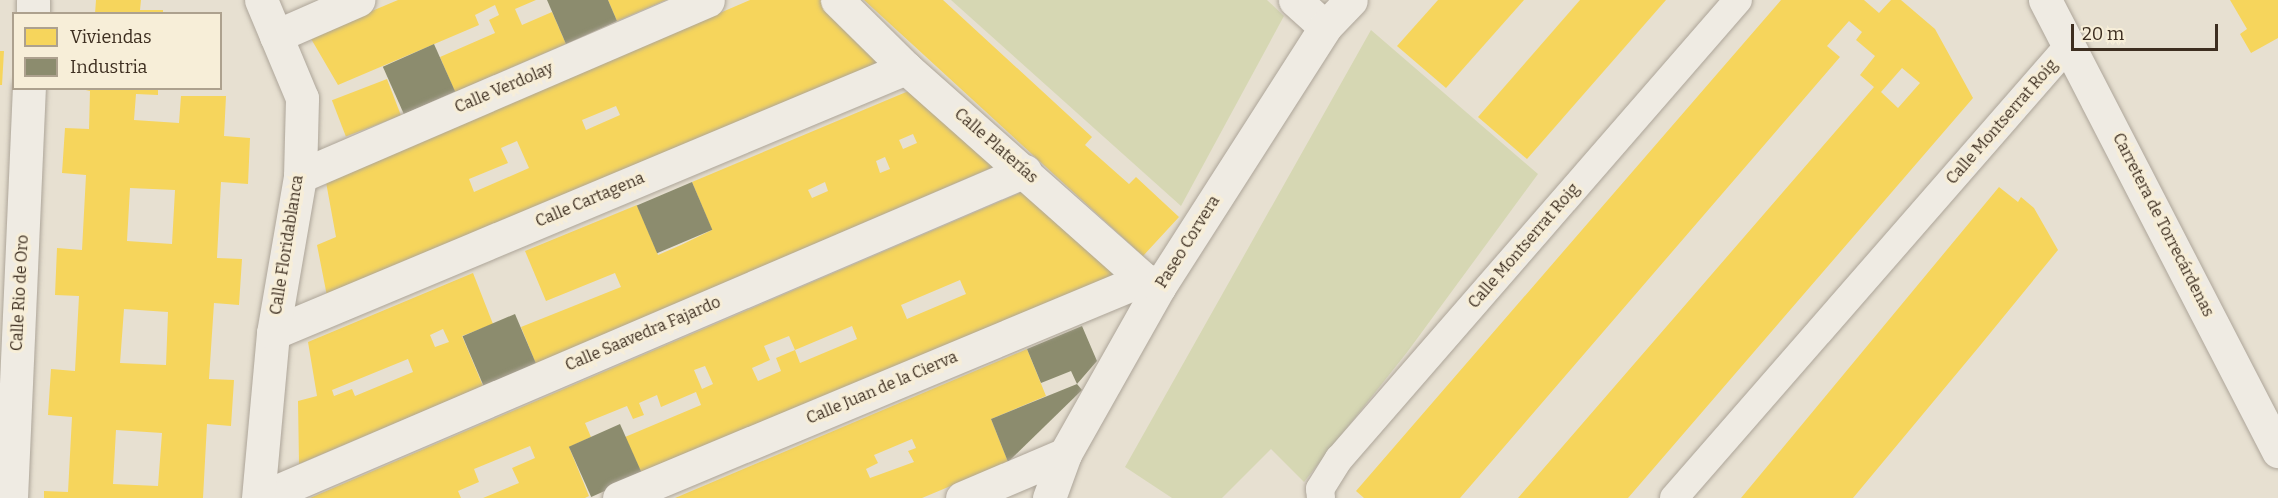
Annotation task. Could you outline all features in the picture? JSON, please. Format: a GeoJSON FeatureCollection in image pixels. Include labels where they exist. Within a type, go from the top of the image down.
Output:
{"type":"FeatureCollection","features":[{"type":"Feature","properties":{"kind":"street","name":"Calle Floridablanca"},"geometry":{"type":"LineString","coordinates":[[259,498],[273,333],[300,176],[302,98],[261,0]]}},
{"type":"Feature","properties":{"kind":"street"},"geometry":{"type":"LineString","coordinates":[[276,36],[358,0]]}},
{"type":"Feature","properties":{"kind":"street","name":"Calle Verdolay"},"geometry":{"type":"LineString","coordinates":[[300,176],[708,0]]}},
{"type":"Feature","properties":{"kind":"street","name":"Calle Platerías"},"geometry":{"type":"LineString","coordinates":[[837,0],[906,68],[1151,283]]}},
{"type":"Feature","properties":{"kind":"street"},"geometry":{"type":"LineString","coordinates":[[1295,0],[1325,27]]}},
{"type":"Feature","properties":{"kind":"street","name":"Paseo Corvera"},"geometry":{"type":"LineString","coordinates":[[1048,498],[1065,454],[1151,283],[1325,27],[1352,0]]}},
{"type":"Feature","properties":{"kind":"street","name":"Carretera de Torrecárdenas"},"geometry":{"type":"LineString","coordinates":[[2045,0],[2070,44],[2278,451]]}},
{"type":"Feature","properties":{"kind":"street","name":"Calle Cartagena"},"geometry":{"type":"LineString","coordinates":[[273,333],[906,68]]}},
{"type":"Feature","properties":{"kind":"street","name":"Calle Rio de Oro"},"geometry":{"type":"LineString","coordinates":[[11,498],[30,90]]}},
{"type":"Feature","properties":{"kind":"street","name":"Calle Saavedra Fajardo"},"geometry":{"type":"LineString","coordinates":[[259,498],[1024,171]]}},
{"type":"Feature","properties":{"kind":"street","name":"Calle Juan de la Cierva"},"geometry":{"type":"LineString","coordinates":[[619,498],[1151,283]]}},
{"type":"Feature","properties":{"kind":"street"},"geometry":{"type":"LineString","coordinates":[[962,498],[1065,454]]}},
{"type":"Feature","properties":{"kind":"lane","name":"Calle Montserrat Roig"},"geometry":{"type":"LineString","coordinates":[[1321,498],[1320,489],[1339,459],[1738,0]]}},
{"type":"Feature","properties":{"kind":"lane","name":"Calle Montserrat Roig"},"geometry":{"type":"LineString","coordinates":[[1674,498],[2070,44]]}},
{"type":"Feature","properties":{"kind":"green space"},"geometry":{"type":"Polygon","coordinates":[[[951,0],[1267,0],[1284,16],[1181,206],[951,0]]]}},
{"type":"Feature","properties":{"kind":"green space"},"geometry":{"type":"Polygon","coordinates":[[[1371,30],[1538,174],[1408,351],[1304,482],[1271,449],[1222,498],[1172,498],[1125,467],[1371,30]]]}},
{"type":"Feature","properties":{"kind":"building: Viviendas"},"geometry":{"type":"Polygon","coordinates":[[[96,0],[141,0],[140,10],[163,10],[163,12],[95,12],[96,0]]]}},
{"type":"Feature","properties":{"kind":"building: Viviendas"},"geometry":{"type":"Polygon","coordinates":[[[398,0],[536,0],[515,9],[522,25],[552,12],[566,44],[455,92],[440,57],[495,33],[489,20],[499,15],[495,5],[475,15],[479,25],[338,85],[310,37],[398,0]]]}},
{"type":"Feature","properties":{"kind":"building: Viviendas"},"geometry":{"type":"Polygon","coordinates":[[[608,0],[666,0],[617,21],[608,0]]]}},
{"type":"Feature","properties":{"kind":"building: Viviendas"},"geometry":{"type":"Polygon","coordinates":[[[750,0],[825,0],[883,61],[327,296],[317,245],[336,237],[326,182],[750,0]],[[616,106],[582,120],[586,130],[620,115],[616,106]],[[517,141],[501,148],[508,163],[469,179],[474,192],[529,168],[517,141]]]}},
{"type":"Feature","properties":{"kind":"building: Viviendas"},"geometry":{"type":"Polygon","coordinates":[[[864,0],[943,0],[1092,137],[1085,145],[1129,184],[1136,177],[1179,217],[1143,256],[864,0]]]}},
{"type":"Feature","properties":{"kind":"building: Viviendas"},"geometry":{"type":"Polygon","coordinates":[[[1438,0],[1524,0],[1446,88],[1397,46],[1438,0]]]}},
{"type":"Feature","properties":{"kind":"building: Viviendas"},"geometry":{"type":"Polygon","coordinates":[[[1580,0],[1666,0],[1527,159],[1478,117],[1580,0]]]}},
{"type":"Feature","properties":{"kind":"building: Viviendas"},"geometry":{"type":"Polygon","coordinates":[[[1781,0],[1864,0],[1879,13],[1891,0],[1901,0],[1935,29],[1973,98],[1628,498],[1518,498],[1874,87],[1860,75],[1875,56],[1856,40],[1862,32],[1849,21],[1827,46],[1840,57],[1460,498],[1364,498],[1356,491],[1781,0]],[[1902,68],[1881,92],[1898,108],[1920,83],[1902,68]]]}},
{"type":"Feature","properties":{"kind":"building: Viviendas"},"geometry":{"type":"Polygon","coordinates":[[[2230,0],[2278,0],[2278,38],[2251,53],[2240,34],[2247,29],[2230,0]]]}},
{"type":"Feature","properties":{"kind":"building: Viviendas"},"geometry":{"type":"Polygon","coordinates":[[[0,51],[4,51],[2,85],[0,85],[0,51]]]}},
{"type":"Feature","properties":{"kind":"building: Viviendas"},"geometry":{"type":"Polygon","coordinates":[[[387,79],[401,115],[346,137],[332,100],[387,79]]]}},
{"type":"Feature","properties":{"kind":"building: Viviendas"},"geometry":{"type":"Polygon","coordinates":[[[86,90],[158,90],[158,95],[136,94],[134,120],[179,123],[181,96],[226,96],[224,136],[250,138],[248,184],[221,182],[217,258],[242,259],[239,305],[214,303],[209,379],[234,380],[231,426],[207,424],[203,498],[44,498],[44,491],[68,492],[72,417],[48,415],[51,369],[75,371],[79,296],[55,295],[57,248],[82,250],[86,175],[62,173],[65,128],[89,129],[90,91],[86,90]],[[130,188],[127,241],[172,244],[175,190],[130,188]],[[124,309],[120,363],[166,365],[168,312],[124,309]],[[116,430],[113,484],[158,486],[162,433],[116,430]]]}},
{"type":"Feature","properties":{"kind":"building: Viviendas"},"geometry":{"type":"Polygon","coordinates":[[[911,90],[998,165],[536,364],[521,327],[621,287],[615,273],[546,301],[525,251],[637,205],[658,255],[712,230],[692,182],[911,90]],[[913,134],[899,140],[903,149],[917,143],[913,134]],[[885,157],[876,161],[880,173],[890,169],[885,157]],[[825,182],[808,190],[812,198],[828,191],[825,182]]]}},
{"type":"Feature","properties":{"kind":"building: Viviendas"},"geometry":{"type":"Polygon","coordinates":[[[1999,187],[2018,202],[2021,197],[2034,208],[2058,250],[1978,348],[1853,498],[1741,498],[1999,187]]]}},
{"type":"Feature","properties":{"kind":"building: Viviendas"},"geometry":{"type":"Polygon","coordinates":[[[1029,189],[1120,273],[642,474],[625,437],[701,405],[696,392],[661,407],[657,395],[639,403],[644,415],[633,419],[627,406],[585,423],[591,437],[569,447],[589,496],[585,498],[483,498],[519,483],[512,468],[535,458],[530,446],[474,469],[479,482],[458,491],[461,498],[310,498],[1029,189]],[[960,280],[901,305],[907,319],[966,294],[960,280]],[[852,326],[795,350],[800,363],[857,339],[852,326]],[[789,336],[764,346],[770,360],[752,368],[758,381],[781,371],[776,358],[795,350],[789,336]],[[705,366],[694,370],[702,389],[713,384],[705,366]]]}},
{"type":"Feature","properties":{"kind":"building: Viviendas"},"geometry":{"type":"Polygon","coordinates":[[[473,273],[493,324],[462,336],[483,386],[299,464],[298,401],[317,396],[308,342],[473,273]],[[443,329],[430,335],[435,347],[449,342],[443,329]],[[408,359],[332,390],[334,396],[352,389],[355,396],[413,372],[408,359]]]}},
{"type":"Feature","properties":{"kind":"building: Viviendas"},"geometry":{"type":"Polygon","coordinates":[[[1027,349],[1046,396],[991,419],[1008,462],[922,498],[675,498],[1027,349]],[[912,439],[874,455],[878,463],[866,469],[870,478],[914,462],[908,451],[916,448],[912,439]]]}},
{"type":"Feature","properties":{"kind":"building: Industria"},"geometry":{"type":"Polygon","coordinates":[[[547,0],[608,0],[617,21],[566,44],[547,0]]]}},
{"type":"Feature","properties":{"kind":"building: Industria"},"geometry":{"type":"Polygon","coordinates":[[[434,44],[455,92],[404,114],[383,67],[434,44]]]}},
{"type":"Feature","properties":{"kind":"building: Industria"},"geometry":{"type":"Polygon","coordinates":[[[692,182],[712,230],[657,253],[637,205],[692,182]]]}},
{"type":"Feature","properties":{"kind":"building: Industria"},"geometry":{"type":"Polygon","coordinates":[[[515,314],[536,364],[484,386],[463,336],[515,314]]]}},
{"type":"Feature","properties":{"kind":"building: Industria"},"geometry":{"type":"Polygon","coordinates":[[[1082,326],[1097,361],[1077,384],[1071,371],[1041,383],[1027,349],[1082,326]]]}},
{"type":"Feature","properties":{"kind":"building: Industria"},"geometry":{"type":"Polygon","coordinates":[[[1077,384],[1082,390],[1008,462],[991,419],[1077,384]]]}},
{"type":"Feature","properties":{"kind":"building: Industria"},"geometry":{"type":"Polygon","coordinates":[[[620,424],[642,474],[591,497],[569,447],[620,424]]]}}]}
